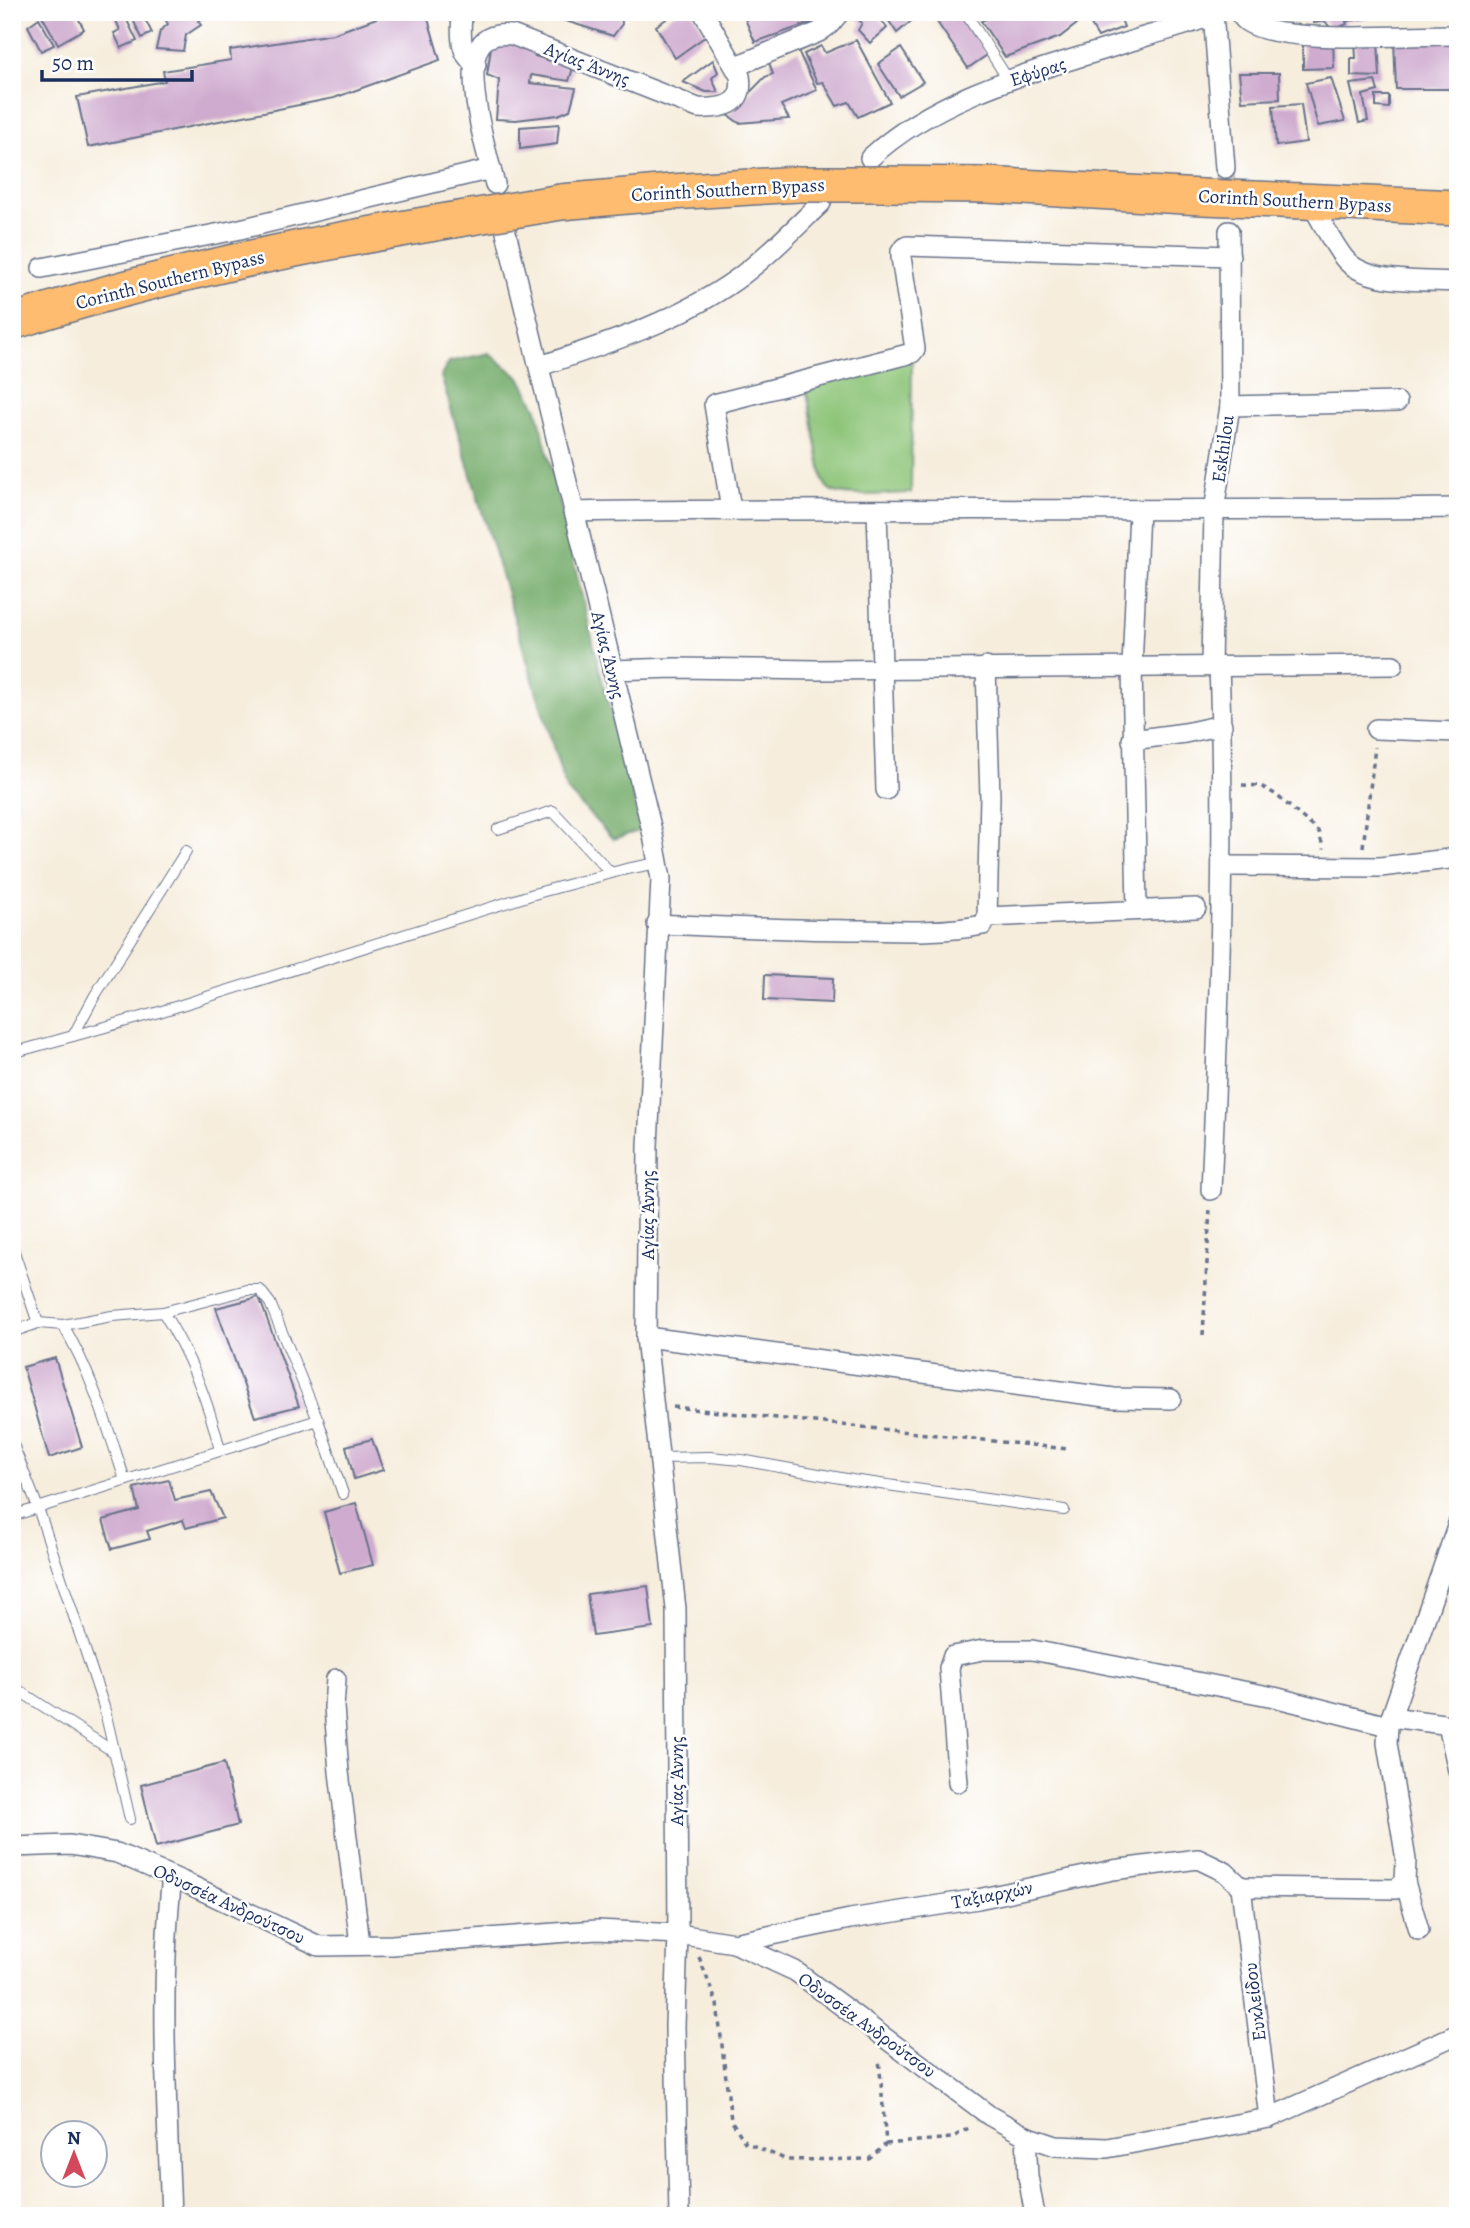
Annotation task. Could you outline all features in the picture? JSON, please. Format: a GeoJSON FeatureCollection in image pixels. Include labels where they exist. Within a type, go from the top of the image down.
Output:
{"type":"FeatureCollection","features":[{"type":"Feature","properties":{"kind":"highway","name":"Corinth Southern Bypass"},"geometry":{"type":"LineString","coordinates":[[12,322],[135,285],[207,267],[453,220],[561,202],[810,194],[874,171],[987,185],[1458,208]]}},
{"type":"Feature","properties":{"kind":"street"},"geometry":{"type":"LineString","coordinates":[[462,12],[460,35],[463,50],[468,60],[476,65]]}},
{"type":"Feature","properties":{"kind":"street"},"geometry":{"type":"LineString","coordinates":[[703,12],[736,66],[819,32],[840,12]]}},
{"type":"Feature","properties":{"kind":"street"},"geometry":{"type":"LineString","coordinates":[[1238,12],[1245,21],[1268,30],[1300,35],[1458,35]]}},
{"type":"Feature","properties":{"kind":"street"},"geometry":{"type":"LineString","coordinates":[[1215,13],[1225,168]]}},
{"type":"Feature","properties":{"kind":"street","name":"Εφύρας"},"geometry":{"type":"LineString","coordinates":[[874,171],[886,143],[933,114],[984,90],[1215,13]]}},
{"type":"Feature","properties":{"kind":"street","name":"Αγίας Άννης"},"geometry":{"type":"LineString","coordinates":[[42,268],[493,177],[475,99],[476,65],[480,46],[488,38],[499,34],[512,35],[698,108],[719,109],[733,102],[741,85],[736,66]]}},
{"type":"Feature","properties":{"kind":"street"},"geometry":{"type":"LineString","coordinates":[[540,366],[614,342],[671,318],[738,278],[810,194]]}},
{"type":"Feature","properties":{"kind":"street"},"geometry":{"type":"LineString","coordinates":[[1310,201],[1345,259],[1359,272],[1375,277],[1458,282]]}},
{"type":"Feature","properties":{"kind":"street","name":"Eskhilou"},"geometry":{"type":"LineString","coordinates":[[1211,1190],[1223,866],[1222,725],[1215,666],[1214,511],[1230,406],[1228,231]]}},
{"type":"Feature","properties":{"kind":"street","name":"Αγίας Άννης"},"geometry":{"type":"LineString","coordinates":[[506,232],[661,879],[648,1146],[646,1337],[676,1609],[685,1935],[675,2026],[679,2216]]}},
{"type":"Feature","properties":{"kind":"street"},"geometry":{"type":"LineString","coordinates":[[731,510],[714,404],[912,353],[915,349],[901,257],[901,251],[907,246],[1230,256]]}},
{"type":"Feature","properties":{"kind":"street"},"geometry":{"type":"LineString","coordinates":[[1230,406],[1397,402]]}},
{"type":"Feature","properties":{"kind":"street"},"geometry":{"type":"LineString","coordinates":[[573,512],[1458,508]]}},
{"type":"Feature","properties":{"kind":"street"},"geometry":{"type":"LineString","coordinates":[[877,511],[886,790]]}},
{"type":"Feature","properties":{"kind":"street"},"geometry":{"type":"LineString","coordinates":[[1137,910],[1132,667],[1139,511]]}},
{"type":"Feature","properties":{"kind":"street"},"geometry":{"type":"LineString","coordinates":[[612,670],[1393,664]]}},
{"type":"Feature","properties":{"kind":"street"},"geometry":{"type":"LineString","coordinates":[[657,924],[901,931],[964,929],[983,925],[987,917],[990,797],[986,667]]}},
{"type":"Feature","properties":{"kind":"street"},"geometry":{"type":"LineString","coordinates":[[1132,740],[1222,725]]}},
{"type":"Feature","properties":{"kind":"street"},"geometry":{"type":"LineString","coordinates":[[1377,729],[1458,732]]}},
{"type":"Feature","properties":{"kind":"street"},"geometry":{"type":"LineString","coordinates":[[1223,866],[1352,867],[1408,865],[1458,858]]}},
{"type":"Feature","properties":{"kind":"street"},"geometry":{"type":"LineString","coordinates":[[987,917],[1196,908]]}},
{"type":"Feature","properties":{"kind":"street"},"geometry":{"type":"LineString","coordinates":[[646,1337],[1102,1397],[1171,1399]]}},
{"type":"Feature","properties":{"kind":"street"},"geometry":{"type":"LineString","coordinates":[[1419,1930],[1405,1882],[1406,1860],[1387,1743],[1390,1722],[1458,1524]]}},
{"type":"Feature","properties":{"kind":"street"},"geometry":{"type":"LineString","coordinates":[[958,1782],[949,1668],[953,1656],[984,1650],[1032,1650],[1390,1722],[1453,1726],[1458,1771]]}},
{"type":"Feature","properties":{"kind":"street"},"geometry":{"type":"LineString","coordinates":[[336,1679],[334,1707],[360,1944]]}},
{"type":"Feature","properties":{"kind":"street","name":"Οδυσσέα Ανδρούτσου"},"geometry":{"type":"LineString","coordinates":[[12,1847],[71,1845],[117,1853],[319,1946],[392,1945],[597,1930],[685,1935],[734,1943],[795,1971],[990,2116],[1026,2136],[1056,2146],[1107,2148],[1269,2118],[1458,2034]]}},
{"type":"Feature","properties":{"kind":"street","name":"Ταξιαρχών"},"geometry":{"type":"LineString","coordinates":[[734,1943],[850,1919],[978,1899],[1112,1870],[1198,1859],[1225,1871],[1241,1887]]}},
{"type":"Feature","properties":{"kind":"street"},"geometry":{"type":"LineString","coordinates":[[172,1877],[166,1927],[168,2125],[172,2216]]}},
{"type":"Feature","properties":{"kind":"street"},"geometry":{"type":"LineString","coordinates":[[1241,1887],[1396,1889],[1405,1882]]}},
{"type":"Feature","properties":{"kind":"street","name":"Ευκλείδου"},"geometry":{"type":"LineString","coordinates":[[1241,1887],[1269,2118]]}},
{"type":"Feature","properties":{"kind":"street"},"geometry":{"type":"LineString","coordinates":[[1026,2136],[1028,2176],[1035,2216]]}},
{"type":"Feature","properties":{"kind":"lane"},"geometry":{"type":"LineString","coordinates":[[965,12],[1009,81]]}},
{"type":"Feature","properties":{"kind":"lane"},"geometry":{"type":"LineString","coordinates":[[498,829],[553,811],[611,873]]}},
{"type":"Feature","properties":{"kind":"lane"},"geometry":{"type":"LineString","coordinates":[[73,1036],[94,997],[186,851]]}},
{"type":"Feature","properties":{"kind":"lane"},"geometry":{"type":"LineString","coordinates":[[12,1053],[159,1012],[537,893],[658,863]]}},
{"type":"Feature","properties":{"kind":"lane"},"geometry":{"type":"LineString","coordinates":[[12,1246],[17,1275],[38,1323]]}},
{"type":"Feature","properties":{"kind":"lane"},"geometry":{"type":"LineString","coordinates":[[12,1332],[38,1323],[63,1325],[112,1316],[163,1312],[247,1290],[260,1290],[270,1303],[318,1420],[343,1494]]}},
{"type":"Feature","properties":{"kind":"lane"},"geometry":{"type":"LineString","coordinates":[[163,1312],[199,1378],[220,1450]]}},
{"type":"Feature","properties":{"kind":"lane"},"geometry":{"type":"LineString","coordinates":[[63,1325],[92,1382],[125,1480]]}},
{"type":"Feature","properties":{"kind":"lane"},"geometry":{"type":"LineString","coordinates":[[12,1516],[318,1420]]}},
{"type":"Feature","properties":{"kind":"lane"},"geometry":{"type":"LineString","coordinates":[[12,1442],[104,1707],[130,1819]]}},
{"type":"Feature","properties":{"kind":"lane"},"geometry":{"type":"LineString","coordinates":[[660,1458],[710,1457],[1064,1510]]}},
{"type":"Feature","properties":{"kind":"lane"},"geometry":{"type":"LineString","coordinates":[[12,1686],[114,1752]]}},
{"type":"Feature","properties":{"kind":"path"},"geometry":{"type":"LineString","coordinates":[[1352,867],[1363,850],[1377,729]]}},
{"type":"Feature","properties":{"kind":"path"},"geometry":{"type":"LineString","coordinates":[[1223,790],[1241,785],[1261,786],[1275,794],[1318,831],[1325,852],[1325,866]]}},
{"type":"Feature","properties":{"kind":"path"},"geometry":{"type":"LineString","coordinates":[[1203,1335],[1211,1190]]}},
{"type":"Feature","properties":{"kind":"path"},"geometry":{"type":"LineString","coordinates":[[654,1405],[1068,1449]]}},
{"type":"Feature","properties":{"kind":"path"},"geometry":{"type":"LineString","coordinates":[[685,1935],[717,2004],[731,2120],[745,2142],[787,2160],[869,2159],[886,2144],[952,2138],[990,2116]]}},
{"type":"Feature","properties":{"kind":"path"},"geometry":{"type":"LineString","coordinates":[[877,2032],[886,2144]]}},
{"type":"Feature","properties":{"kind":"green space"},"geometry":{"type":"Polygon","coordinates":[[[489,353],[521,379],[537,409],[603,683],[642,830],[613,839],[566,789],[441,376],[449,362],[489,353]]]}},
{"type":"Feature","properties":{"kind":"green space"},"geometry":{"type":"Polygon","coordinates":[[[912,360],[911,493],[852,495],[831,490],[823,480],[806,387],[912,360]]]}},
{"type":"Feature","properties":{"kind":"building"},"geometry":{"type":"Polygon","coordinates":[[[75,12],[84,29],[58,44],[41,14],[75,12]]]}},
{"type":"Feature","properties":{"kind":"building"},"geometry":{"type":"Polygon","coordinates":[[[123,12],[137,41],[121,48],[114,33],[120,30],[113,13],[123,12]]]}},
{"type":"Feature","properties":{"kind":"building"},"geometry":{"type":"Polygon","coordinates":[[[161,12],[214,12],[198,21],[201,25],[186,35],[183,51],[156,49],[160,31],[168,24],[161,12]]]}},
{"type":"Feature","properties":{"kind":"building"},"geometry":{"type":"Polygon","coordinates":[[[393,12],[426,12],[440,60],[334,98],[88,147],[77,97],[165,81],[163,71],[231,60],[230,50],[333,34],[393,12]]]}},
{"type":"Feature","properties":{"kind":"building"},"geometry":{"type":"Polygon","coordinates":[[[621,12],[622,24],[613,36],[541,13],[621,12]]]}},
{"type":"Feature","properties":{"kind":"building"},"geometry":{"type":"Polygon","coordinates":[[[677,12],[692,12],[706,36],[675,58],[656,26],[677,12]]]}},
{"type":"Feature","properties":{"kind":"building"},"geometry":{"type":"Polygon","coordinates":[[[815,12],[819,20],[755,42],[745,19],[746,14],[815,12]]]}},
{"type":"Feature","properties":{"kind":"building"},"geometry":{"type":"Polygon","coordinates":[[[851,12],[875,12],[887,28],[870,43],[858,30],[862,23],[851,12]]]}},
{"type":"Feature","properties":{"kind":"building"},"geometry":{"type":"Polygon","coordinates":[[[883,12],[918,12],[920,14],[897,33],[883,12]]]}},
{"type":"Feature","properties":{"kind":"building"},"geometry":{"type":"Polygon","coordinates":[[[959,12],[987,55],[968,68],[931,13],[959,12]]]}},
{"type":"Feature","properties":{"kind":"building"},"geometry":{"type":"Polygon","coordinates":[[[1003,12],[1118,12],[1124,27],[1098,37],[1086,17],[1060,37],[1005,57],[981,21],[1003,12]]]}},
{"type":"Feature","properties":{"kind":"building"},"geometry":{"type":"Polygon","coordinates":[[[1310,12],[1342,12],[1347,24],[1332,30],[1325,21],[1314,23],[1310,12]]]}},
{"type":"Feature","properties":{"kind":"building"},"geometry":{"type":"Polygon","coordinates":[[[1347,12],[1376,12],[1376,17],[1348,21],[1347,12]]]}},
{"type":"Feature","properties":{"kind":"building"},"geometry":{"type":"Polygon","coordinates":[[[143,15],[152,33],[142,38],[133,20],[143,15]]]}},
{"type":"Feature","properties":{"kind":"building"},"geometry":{"type":"Polygon","coordinates":[[[39,18],[54,45],[41,51],[28,26],[39,18]]]}},
{"type":"Feature","properties":{"kind":"building"},"geometry":{"type":"Polygon","coordinates":[[[856,40],[890,102],[858,117],[849,102],[837,106],[823,82],[817,83],[804,54],[821,46],[825,53],[856,40]]]}},
{"type":"Feature","properties":{"kind":"building"},"geometry":{"type":"Polygon","coordinates":[[[1394,40],[1458,41],[1458,89],[1396,89],[1394,40]]]}},
{"type":"Feature","properties":{"kind":"building"},"geometry":{"type":"Polygon","coordinates":[[[1303,41],[1333,41],[1334,68],[1303,69],[1303,41]]]}},
{"type":"Feature","properties":{"kind":"building"},"geometry":{"type":"Polygon","coordinates":[[[1355,41],[1378,41],[1380,77],[1351,76],[1351,58],[1356,58],[1355,41]]]}},
{"type":"Feature","properties":{"kind":"building"},"geometry":{"type":"Polygon","coordinates":[[[499,43],[537,49],[535,56],[573,68],[569,81],[531,75],[530,83],[576,88],[570,110],[558,115],[516,120],[496,119],[499,80],[487,75],[491,47],[499,43]]]}},
{"type":"Feature","properties":{"kind":"building"},"geometry":{"type":"Polygon","coordinates":[[[901,48],[923,82],[899,96],[878,64],[901,48]]]}},
{"type":"Feature","properties":{"kind":"building"},"geometry":{"type":"Polygon","coordinates":[[[798,51],[817,90],[781,105],[789,119],[739,123],[728,115],[765,77],[773,74],[769,63],[798,51]]]}},
{"type":"Feature","properties":{"kind":"building"},"geometry":{"type":"Polygon","coordinates":[[[713,60],[718,72],[712,78],[718,92],[706,92],[683,82],[713,60]]]}},
{"type":"Feature","properties":{"kind":"building"},"geometry":{"type":"Polygon","coordinates":[[[1239,73],[1279,73],[1280,99],[1242,101],[1239,73]]]}},
{"type":"Feature","properties":{"kind":"building"},"geometry":{"type":"Polygon","coordinates":[[[1331,78],[1345,121],[1318,126],[1306,83],[1331,78]]]}},
{"type":"Feature","properties":{"kind":"building"},"geometry":{"type":"Polygon","coordinates":[[[1375,81],[1378,91],[1363,95],[1368,121],[1359,123],[1350,84],[1375,81]]]}},
{"type":"Feature","properties":{"kind":"building"},"geometry":{"type":"Polygon","coordinates":[[[1376,96],[1389,96],[1389,108],[1376,107],[1376,96]]]}},
{"type":"Feature","properties":{"kind":"building"},"geometry":{"type":"Polygon","coordinates":[[[1301,104],[1306,142],[1276,146],[1273,106],[1301,104]]]}},
{"type":"Feature","properties":{"kind":"building"},"geometry":{"type":"Polygon","coordinates":[[[559,124],[557,144],[520,149],[520,127],[559,124]]]}},
{"type":"Feature","properties":{"kind":"building"},"geometry":{"type":"Polygon","coordinates":[[[765,975],[833,978],[832,1003],[764,1000],[765,975]]]}},
{"type":"Feature","properties":{"kind":"building"},"geometry":{"type":"Polygon","coordinates":[[[259,1297],[299,1406],[255,1417],[216,1308],[259,1297]]]}},
{"type":"Feature","properties":{"kind":"building"},"geometry":{"type":"Polygon","coordinates":[[[55,1358],[82,1447],[49,1458],[23,1367],[55,1358]]]}},
{"type":"Feature","properties":{"kind":"building"},"geometry":{"type":"Polygon","coordinates":[[[372,1439],[383,1470],[354,1479],[346,1446],[372,1439]]]}},
{"type":"Feature","properties":{"kind":"building"},"geometry":{"type":"Polygon","coordinates":[[[169,1480],[175,1500],[211,1492],[223,1518],[186,1528],[183,1520],[147,1531],[150,1539],[112,1549],[103,1520],[139,1510],[134,1488],[169,1480]]]}},
{"type":"Feature","properties":{"kind":"building"},"geometry":{"type":"Polygon","coordinates":[[[356,1503],[373,1565],[340,1573],[324,1512],[356,1503]]]}},
{"type":"Feature","properties":{"kind":"building"},"geometry":{"type":"Polygon","coordinates":[[[648,1586],[653,1628],[593,1636],[587,1594],[648,1586]]]}},
{"type":"Feature","properties":{"kind":"building"},"geometry":{"type":"Polygon","coordinates":[[[224,1763],[238,1825],[156,1847],[141,1785],[224,1763]]]}},
{"type":"Feature","properties":{"kind":"tunnel"},"geometry":{"type":"LineString","coordinates":[[1225,168],[1229,231]]}}]}
